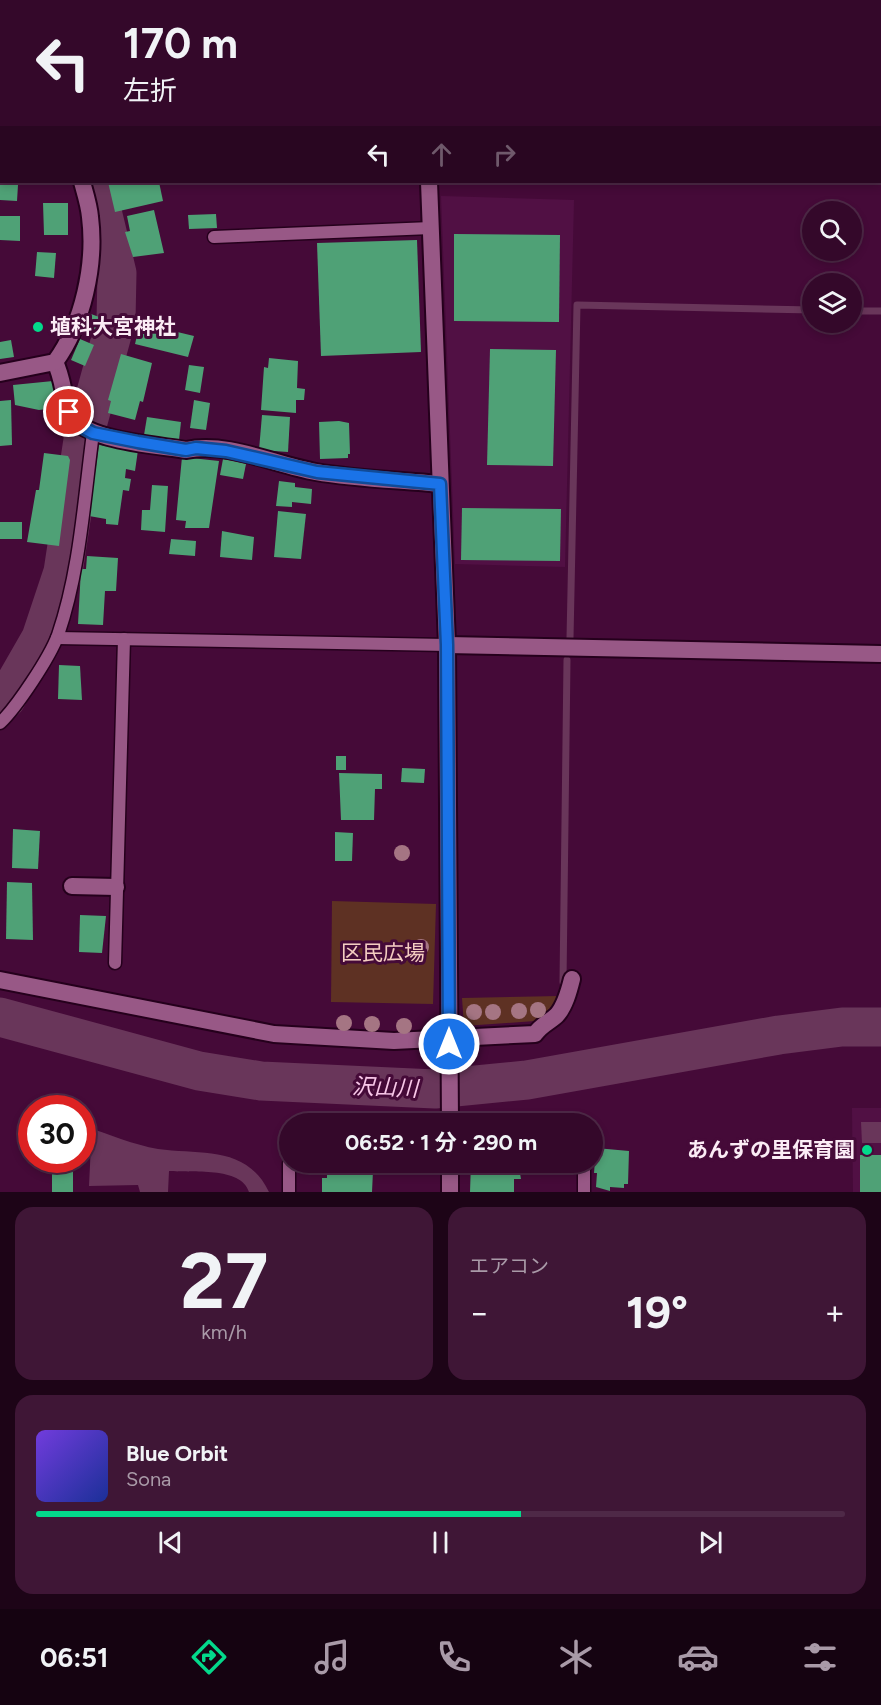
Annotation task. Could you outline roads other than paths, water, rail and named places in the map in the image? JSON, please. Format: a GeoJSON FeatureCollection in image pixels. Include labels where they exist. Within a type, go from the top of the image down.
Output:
{"type":"FeatureCollection","features":[{"type":"Feature","properties":{"kind":"street"},"geometry":{"type":"LineString","coordinates":[[0,373],[55,362],[62,352],[84,302],[91,218],[82,183]]}},
{"type":"Feature","properties":{"kind":"street"},"geometry":{"type":"LineString","coordinates":[[429,183],[447,645],[450,1113]]}},
{"type":"Feature","properties":{"kind":"street"},"geometry":{"type":"LineString","coordinates":[[55,362],[61,373],[69,412],[76,424],[93,433],[186,450],[196,448],[226,451],[317,472],[440,484]]}},
{"type":"Feature","properties":{"kind":"street"},"geometry":{"type":"LineString","coordinates":[[447,645],[881,654]]}},
{"type":"Feature","properties":{"kind":"street"},"geometry":{"type":"LineString","coordinates":[[72,886],[116,887]]}},
{"type":"Feature","properties":{"kind":"street"},"geometry":{"type":"LineString","coordinates":[[0,980],[274,1034],[394,1041],[449,1041],[535,1034],[544,1023],[557,1015],[567,997],[572,979]]}},
{"type":"Feature","properties":{"kind":"street"},"geometry":{"type":"LineString","coordinates":[[450,1173],[450,1192]]}},
{"type":"Feature","properties":{"kind":"lane"},"geometry":{"type":"LineString","coordinates":[[214,237],[431,228]]}},
{"type":"Feature","properties":{"kind":"lane"},"geometry":{"type":"LineString","coordinates":[[0,723],[16,704],[57,638],[71,585],[93,433]]}},
{"type":"Feature","properties":{"kind":"lane"},"geometry":{"type":"LineString","coordinates":[[57,638],[141,637],[447,645]]}},
{"type":"Feature","properties":{"kind":"lane"},"geometry":{"type":"LineString","coordinates":[[115,963],[124,639]]}},
{"type":"Feature","properties":{"kind":"lane"},"geometry":{"type":"LineString","coordinates":[[289,1173],[289,1192]]}},
{"type":"Feature","properties":{"kind":"lane"},"geometry":{"type":"LineString","coordinates":[[584,1173],[584,1192]]}},
{"type":"Feature","properties":{"kind":"waterway"},"geometry":{"type":"LineString","coordinates":[[0,705],[6,699],[41,638],[63,572],[83,440],[116,320],[117,273],[95,183]]}},
{"type":"Feature","properties":{"kind":"waterway"},"geometry":{"type":"LineString","coordinates":[[570,638],[577,305],[802,310]]}},
{"type":"Feature","properties":{"kind":"waterway"},"geometry":{"type":"LineString","coordinates":[[862,311],[881,311]]}},
{"type":"Feature","properties":{"kind":"waterway"},"geometry":{"type":"LineString","coordinates":[[563,982],[567,660]]}},
{"type":"Feature","properties":{"kind":"waterway","name":"沢山川"},"geometry":{"type":"LineString","coordinates":[[0,1017],[199,1071],[261,1081],[435,1089],[527,1080],[779,1035],[842,1027],[881,1027]]}},
{"type":"Feature","properties":{"kind":"place","name":"埴科大宮神社"},"geometry":{"type":"Point","coordinates":[38,327]}},
{"type":"Feature","properties":{"kind":"place","name":"あんずの里保育園"},"geometry":{"type":"Point","coordinates":[867,1150]}},
{"type":"Feature","properties":{"kind":"park label","name":"区民広場"},"geometry":{"type":"Point","coordinates":[383,953]}}]}
